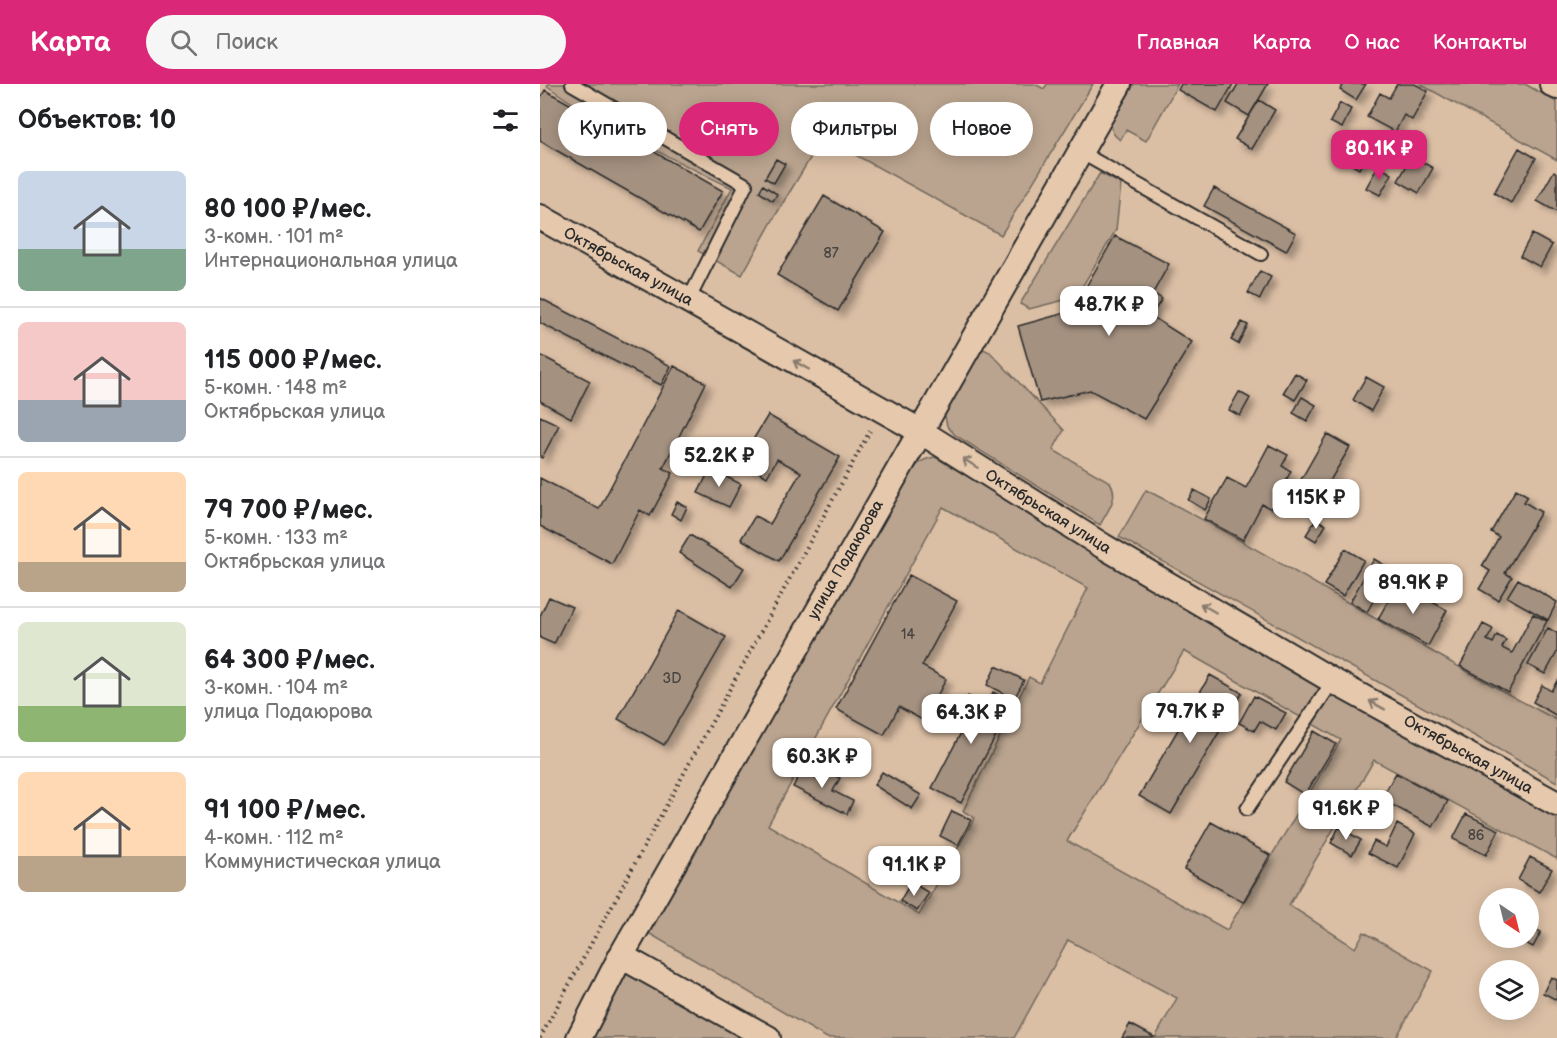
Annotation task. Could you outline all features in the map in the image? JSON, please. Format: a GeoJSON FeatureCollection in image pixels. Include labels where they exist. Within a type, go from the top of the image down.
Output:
{"type":"FeatureCollection","features":[{"type":"Feature","properties":{"kind":"street","name":"улица Подаюрова"},"geometry":{"type":"LineString","coordinates":[[579,1038],[621,956],[1119,84]]}},
{"type":"Feature","properties":{"kind":"street"},"geometry":{"type":"LineString","coordinates":[[1552,84],[1557,87]]}},
{"type":"Feature","properties":{"kind":"street","name":"Октябрьская улица"},"geometry":{"type":"LineString","coordinates":[[540,217],[920,431],[1103,546],[1333,681],[1557,804]]}},
{"type":"Feature","properties":{"kind":"street"},"geometry":{"type":"LineString","coordinates":[[621,956],[768,1038]]}},
{"type":"Feature","properties":{"kind":"lane"},"geometry":{"type":"LineString","coordinates":[[572,84],[746,185],[688,301]]}},
{"type":"Feature","properties":{"kind":"lane"},"geometry":{"type":"LineString","coordinates":[[1080,152],[1262,254]]}},
{"type":"Feature","properties":{"kind":"lane"},"geometry":{"type":"LineString","coordinates":[[1247,808],[1333,681]]}},
{"type":"Feature","properties":{"kind":"path"},"geometry":{"type":"LineString","coordinates":[[540,1038],[871,431],[861,425]]}},
{"type":"Feature","properties":{"kind":"shaded area"},"geometry":{"type":"Polygon","coordinates":[[[548,84],[1035,84],[1044,89],[1047,84],[1093,84],[1001,235],[858,156],[918,156],[918,102],[791,102],[791,156],[812,156],[742,275],[698,251],[732,188],[667,156],[667,102],[571,102],[547,86],[548,84]]]}},
{"type":"Feature","properties":{"kind":"shaded area"},"geometry":{"type":"Polygon","coordinates":[[[1134,84],[1178,84],[1146,141],[1126,130],[1120,140],[1112,129],[1111,124],[1134,84]]]}},
{"type":"Feature","properties":{"kind":"shaded area"},"geometry":{"type":"Polygon","coordinates":[[[1420,84],[1525,84],[1557,102],[1557,160],[1420,84]]]}},
{"type":"Feature","properties":{"kind":"shaded area"},"geometry":{"type":"Polygon","coordinates":[[[1100,173],[1121,184],[1116,230],[1076,297],[1029,309],[1020,304],[1100,173]]]}},
{"type":"Feature","properties":{"kind":"shaded area"},"geometry":{"type":"Polygon","coordinates":[[[981,348],[990,352],[1064,430],[1053,450],[1110,482],[1113,488],[1113,499],[1100,525],[955,435],[947,426],[944,412],[981,348]]]}},
{"type":"Feature","properties":{"kind":"shaded area"},"geometry":{"type":"Polygon","coordinates":[[[935,457],[1394,728],[1557,817],[1557,859],[1374,760],[1289,905],[1355,948],[1364,932],[1433,971],[1396,1038],[1155,1038],[1177,998],[1068,940],[1014,1038],[827,1038],[645,931],[835,598],[912,472],[919,463],[935,457]],[[943,507],[768,825],[919,915],[975,818],[963,811],[1029,677],[1040,683],[1088,588],[943,507]],[[1184,651],[1067,841],[1227,930],[1341,740],[1184,651]]]}},
{"type":"Feature","properties":{"kind":"shaded area"},"geometry":{"type":"Polygon","coordinates":[[[1146,490],[1250,546],[1453,664],[1557,720],[1557,782],[1119,537],[1146,490]]]}},
{"type":"Feature","properties":{"kind":"shaded area"},"geometry":{"type":"Polygon","coordinates":[[[624,963],[753,1038],[585,1038],[624,963]]]}},
{"type":"Feature","properties":{"kind":"building"},"geometry":{"type":"Polygon","coordinates":[[[1181,84],[1233,84],[1217,112],[1178,90],[1181,84]]]}},
{"type":"Feature","properties":{"kind":"building"},"geometry":{"type":"Polygon","coordinates":[[[1238,84],[1268,84],[1249,116],[1227,103],[1238,84]]]}},
{"type":"Feature","properties":{"kind":"building"},"geometry":{"type":"Polygon","coordinates":[[[1344,84],[1366,84],[1356,100],[1340,90],[1344,84]]]}},
{"type":"Feature","properties":{"kind":"building"},"geometry":{"type":"Polygon","coordinates":[[[1397,84],[1415,84],[1428,91],[1412,120],[1404,115],[1395,132],[1367,117],[1380,93],[1389,98],[1397,84]]]}},
{"type":"Feature","properties":{"kind":"building"},"geometry":{"type":"Polygon","coordinates":[[[545,90],[566,102],[558,102],[558,151],[540,141],[540,99],[545,90]]]}},
{"type":"Feature","properties":{"kind":"building"},"geometry":{"type":"Polygon","coordinates":[[[1259,100],[1275,110],[1252,149],[1235,139],[1259,100]]]}},
{"type":"Feature","properties":{"kind":"building"},"geometry":{"type":"Polygon","coordinates":[[[1340,103],[1351,109],[1342,128],[1330,122],[1340,103]]]}},
{"type":"Feature","properties":{"kind":"building"},"geometry":{"type":"Polygon","coordinates":[[[1519,148],[1536,158],[1511,203],[1494,193],[1519,148]]]}},
{"type":"Feature","properties":{"kind":"building"},"geometry":{"type":"Polygon","coordinates":[[[1353,151],[1365,158],[1359,169],[1347,162],[1353,151]]]}},
{"type":"Feature","properties":{"kind":"building"},"geometry":{"type":"Polygon","coordinates":[[[566,156],[661,156],[723,191],[699,232],[566,156]]]}},
{"type":"Feature","properties":{"kind":"building"},"geometry":{"type":"Polygon","coordinates":[[[1412,156],[1433,168],[1419,193],[1398,181],[1412,156]]]}},
{"type":"Feature","properties":{"kind":"building"},"geometry":{"type":"Polygon","coordinates":[[[776,159],[785,164],[774,183],[765,178],[776,159]]]}},
{"type":"Feature","properties":{"kind":"building"},"geometry":{"type":"Polygon","coordinates":[[[1378,166],[1392,174],[1380,195],[1366,188],[1378,166]]]}},
{"type":"Feature","properties":{"kind":"building"},"geometry":{"type":"Polygon","coordinates":[[[1554,171],[1557,173],[1557,212],[1537,201],[1554,171]]]}},
{"type":"Feature","properties":{"kind":"building"},"geometry":{"type":"Polygon","coordinates":[[[763,185],[777,194],[773,201],[759,192],[763,185]]]}},
{"type":"Feature","properties":{"kind":"building"},"geometry":{"type":"Polygon","coordinates":[[[1214,188],[1296,233],[1286,251],[1204,206],[1214,188]]]}},
{"type":"Feature","properties":{"kind":"building"},"geometry":{"type":"Polygon","coordinates":[[[824,196],[885,232],[838,311],[777,275],[824,196]]]}},
{"type":"Feature","properties":{"kind":"building"},"geometry":{"type":"Polygon","coordinates":[[[1532,234],[1552,245],[1540,267],[1520,256],[1532,234]]]}},
{"type":"Feature","properties":{"kind":"building"},"geometry":{"type":"Polygon","coordinates":[[[1115,236],[1169,264],[1153,293],[1162,299],[1151,316],[1192,342],[1144,419],[1090,390],[1040,402],[1018,326],[1072,311],[1115,236]]]}},
{"type":"Feature","properties":{"kind":"building"},"geometry":{"type":"Polygon","coordinates":[[[1260,271],[1271,277],[1260,299],[1248,293],[1260,271]]]}},
{"type":"Feature","properties":{"kind":"building"},"geometry":{"type":"Polygon","coordinates":[[[540,298],[671,366],[661,385],[540,323],[540,298]]]}},
{"type":"Feature","properties":{"kind":"building"},"geometry":{"type":"Polygon","coordinates":[[[1242,322],[1248,325],[1238,344],[1231,340],[1242,322]]]}},
{"type":"Feature","properties":{"kind":"building"},"geometry":{"type":"Polygon","coordinates":[[[540,355],[590,381],[571,418],[540,401],[540,355]]]}},
{"type":"Feature","properties":{"kind":"building"},"geometry":{"type":"Polygon","coordinates":[[[674,366],[706,383],[663,468],[673,473],[650,516],[640,510],[612,564],[540,526],[540,478],[599,509],[674,366]]]}},
{"type":"Feature","properties":{"kind":"building"},"geometry":{"type":"Polygon","coordinates":[[[1295,373],[1307,380],[1295,400],[1283,393],[1295,373]]]}},
{"type":"Feature","properties":{"kind":"building"},"geometry":{"type":"Polygon","coordinates":[[[1366,377],[1384,387],[1371,411],[1353,400],[1366,377]]]}},
{"type":"Feature","properties":{"kind":"building"},"geometry":{"type":"Polygon","coordinates":[[[1239,392],[1250,398],[1240,416],[1229,410],[1239,392]]]}},
{"type":"Feature","properties":{"kind":"building"},"geometry":{"type":"Polygon","coordinates":[[[1302,397],[1316,405],[1307,421],[1293,413],[1302,397]]]}},
{"type":"Feature","properties":{"kind":"building"},"geometry":{"type":"Polygon","coordinates":[[[768,415],[840,457],[779,561],[741,539],[755,516],[770,524],[801,472],[777,459],[767,477],[740,461],[768,415]]]}},
{"type":"Feature","properties":{"kind":"building"},"geometry":{"type":"Polygon","coordinates":[[[540,416],[559,425],[542,458],[540,457],[540,416]]]}},
{"type":"Feature","properties":{"kind":"building"},"geometry":{"type":"Polygon","coordinates":[[[1327,434],[1350,447],[1321,496],[1299,483],[1327,434]]]}},
{"type":"Feature","properties":{"kind":"building"},"geometry":{"type":"Polygon","coordinates":[[[1269,445],[1288,455],[1282,466],[1291,471],[1271,509],[1262,504],[1243,540],[1204,519],[1227,478],[1246,488],[1269,445]]]}},
{"type":"Feature","properties":{"kind":"building"},"geometry":{"type":"Polygon","coordinates":[[[710,469],[741,484],[729,507],[698,493],[710,469]]]}},
{"type":"Feature","properties":{"kind":"building"},"geometry":{"type":"Polygon","coordinates":[[[1516,489],[1528,496],[1524,502],[1541,512],[1505,573],[1512,577],[1498,600],[1479,589],[1490,571],[1482,566],[1499,537],[1491,532],[1516,489]]]}},
{"type":"Feature","properties":{"kind":"building"},"geometry":{"type":"Polygon","coordinates":[[[1194,490],[1211,499],[1205,510],[1188,500],[1194,490]]]}},
{"type":"Feature","properties":{"kind":"building"},"geometry":{"type":"Polygon","coordinates":[[[677,502],[687,507],[681,520],[671,514],[677,502]]]}},
{"type":"Feature","properties":{"kind":"building"},"geometry":{"type":"Polygon","coordinates":[[[1316,519],[1326,525],[1316,541],[1306,535],[1316,519]]]}},
{"type":"Feature","properties":{"kind":"building"},"geometry":{"type":"Polygon","coordinates":[[[690,535],[744,568],[732,587],[679,553],[690,535]]]}},
{"type":"Feature","properties":{"kind":"building"},"geometry":{"type":"Polygon","coordinates":[[[1345,549],[1364,560],[1343,596],[1324,585],[1345,549]]]}},
{"type":"Feature","properties":{"kind":"building"},"geometry":{"type":"Polygon","coordinates":[[[1374,559],[1391,569],[1367,612],[1350,602],[1374,559]]]}},
{"type":"Feature","properties":{"kind":"building"},"geometry":{"type":"Polygon","coordinates":[[[909,575],[957,601],[922,666],[946,679],[924,721],[899,707],[884,735],[836,709],[909,575]]]}},
{"type":"Feature","properties":{"kind":"building"},"geometry":{"type":"Polygon","coordinates":[[[1518,579],[1557,602],[1548,620],[1507,597],[1518,579]]]}},
{"type":"Feature","properties":{"kind":"building"},"geometry":{"type":"Polygon","coordinates":[[[1398,583],[1447,610],[1428,646],[1378,619],[1398,583]]]}},
{"type":"Feature","properties":{"kind":"building"},"geometry":{"type":"Polygon","coordinates":[[[549,597],[572,607],[554,644],[540,638],[540,616],[549,597]]]}},
{"type":"Feature","properties":{"kind":"building"},"geometry":{"type":"Polygon","coordinates":[[[679,610],[726,637],[664,745],[618,719],[679,610]]]}},
{"type":"Feature","properties":{"kind":"building"},"geometry":{"type":"Polygon","coordinates":[[[1533,614],[1547,621],[1508,692],[1460,666],[1483,624],[1493,629],[1487,640],[1493,643],[1497,635],[1506,640],[1502,648],[1512,653],[1533,614]]]}},
{"type":"Feature","properties":{"kind":"building"},"geometry":{"type":"Polygon","coordinates":[[[1548,628],[1557,633],[1557,652],[1545,674],[1528,665],[1548,628]]]}},
{"type":"Feature","properties":{"kind":"building"},"geometry":{"type":"Polygon","coordinates":[[[996,666],[1024,680],[1014,699],[987,685],[996,666]]]}},
{"type":"Feature","properties":{"kind":"building"},"geometry":{"type":"Polygon","coordinates":[[[1210,675],[1242,693],[1171,814],[1139,796],[1210,675]]]}},
{"type":"Feature","properties":{"kind":"building"},"geometry":{"type":"Polygon","coordinates":[[[1557,681],[1557,716],[1533,702],[1542,685],[1551,691],[1557,681]]]}},
{"type":"Feature","properties":{"kind":"building"},"geometry":{"type":"Polygon","coordinates":[[[993,692],[1010,701],[1003,714],[1006,716],[961,803],[932,788],[966,723],[957,718],[968,696],[986,706],[993,692]]]}},
{"type":"Feature","properties":{"kind":"building"},"geometry":{"type":"Polygon","coordinates":[[[1254,696],[1286,713],[1276,730],[1260,721],[1254,731],[1239,723],[1254,696]]]}},
{"type":"Feature","properties":{"kind":"building"},"geometry":{"type":"Polygon","coordinates":[[[1314,731],[1336,744],[1305,795],[1284,782],[1314,731]]]}},
{"type":"Feature","properties":{"kind":"building"},"geometry":{"type":"Polygon","coordinates":[[[807,759],[814,763],[809,774],[824,782],[829,773],[840,778],[833,791],[853,801],[847,814],[793,787],[807,759]]]}},
{"type":"Feature","properties":{"kind":"building"},"geometry":{"type":"Polygon","coordinates":[[[882,772],[921,795],[912,809],[874,785],[882,772]]]}},
{"type":"Feature","properties":{"kind":"building"},"geometry":{"type":"Polygon","coordinates":[[[1396,773],[1448,801],[1433,827],[1381,799],[1396,773]]]}},
{"type":"Feature","properties":{"kind":"building"},"geometry":{"type":"Polygon","coordinates":[[[952,811],[971,820],[958,845],[940,836],[952,811]]]}},
{"type":"Feature","properties":{"kind":"building"},"geometry":{"type":"Polygon","coordinates":[[[1466,814],[1499,830],[1486,855],[1453,839],[1466,814]]]}},
{"type":"Feature","properties":{"kind":"building"},"geometry":{"type":"Polygon","coordinates":[[[1211,822],[1270,855],[1243,902],[1184,869],[1211,822]]]}},
{"type":"Feature","properties":{"kind":"building"},"geometry":{"type":"Polygon","coordinates":[[[1397,824],[1415,834],[1398,868],[1368,853],[1374,841],[1386,847],[1397,824]]]}},
{"type":"Feature","properties":{"kind":"building"},"geometry":{"type":"Polygon","coordinates":[[[1339,827],[1361,840],[1352,855],[1331,843],[1339,827]]]}},
{"type":"Feature","properties":{"kind":"building"},"geometry":{"type":"Polygon","coordinates":[[[1530,857],[1552,869],[1539,892],[1539,888],[1532,888],[1518,880],[1530,857]]]}},
{"type":"Feature","properties":{"kind":"building"},"geometry":{"type":"Polygon","coordinates":[[[911,882],[929,893],[917,911],[900,901],[911,882]]]}},
{"type":"Feature","properties":{"kind":"building"},"geometry":{"type":"Polygon","coordinates":[[[1551,977],[1557,980],[1557,1000],[1543,993],[1551,977]]]}},
{"type":"Feature","properties":{"kind":"building"},"geometry":{"type":"Polygon","coordinates":[[[1130,1024],[1154,1037],[1122,1038],[1130,1024]]]}}]}
